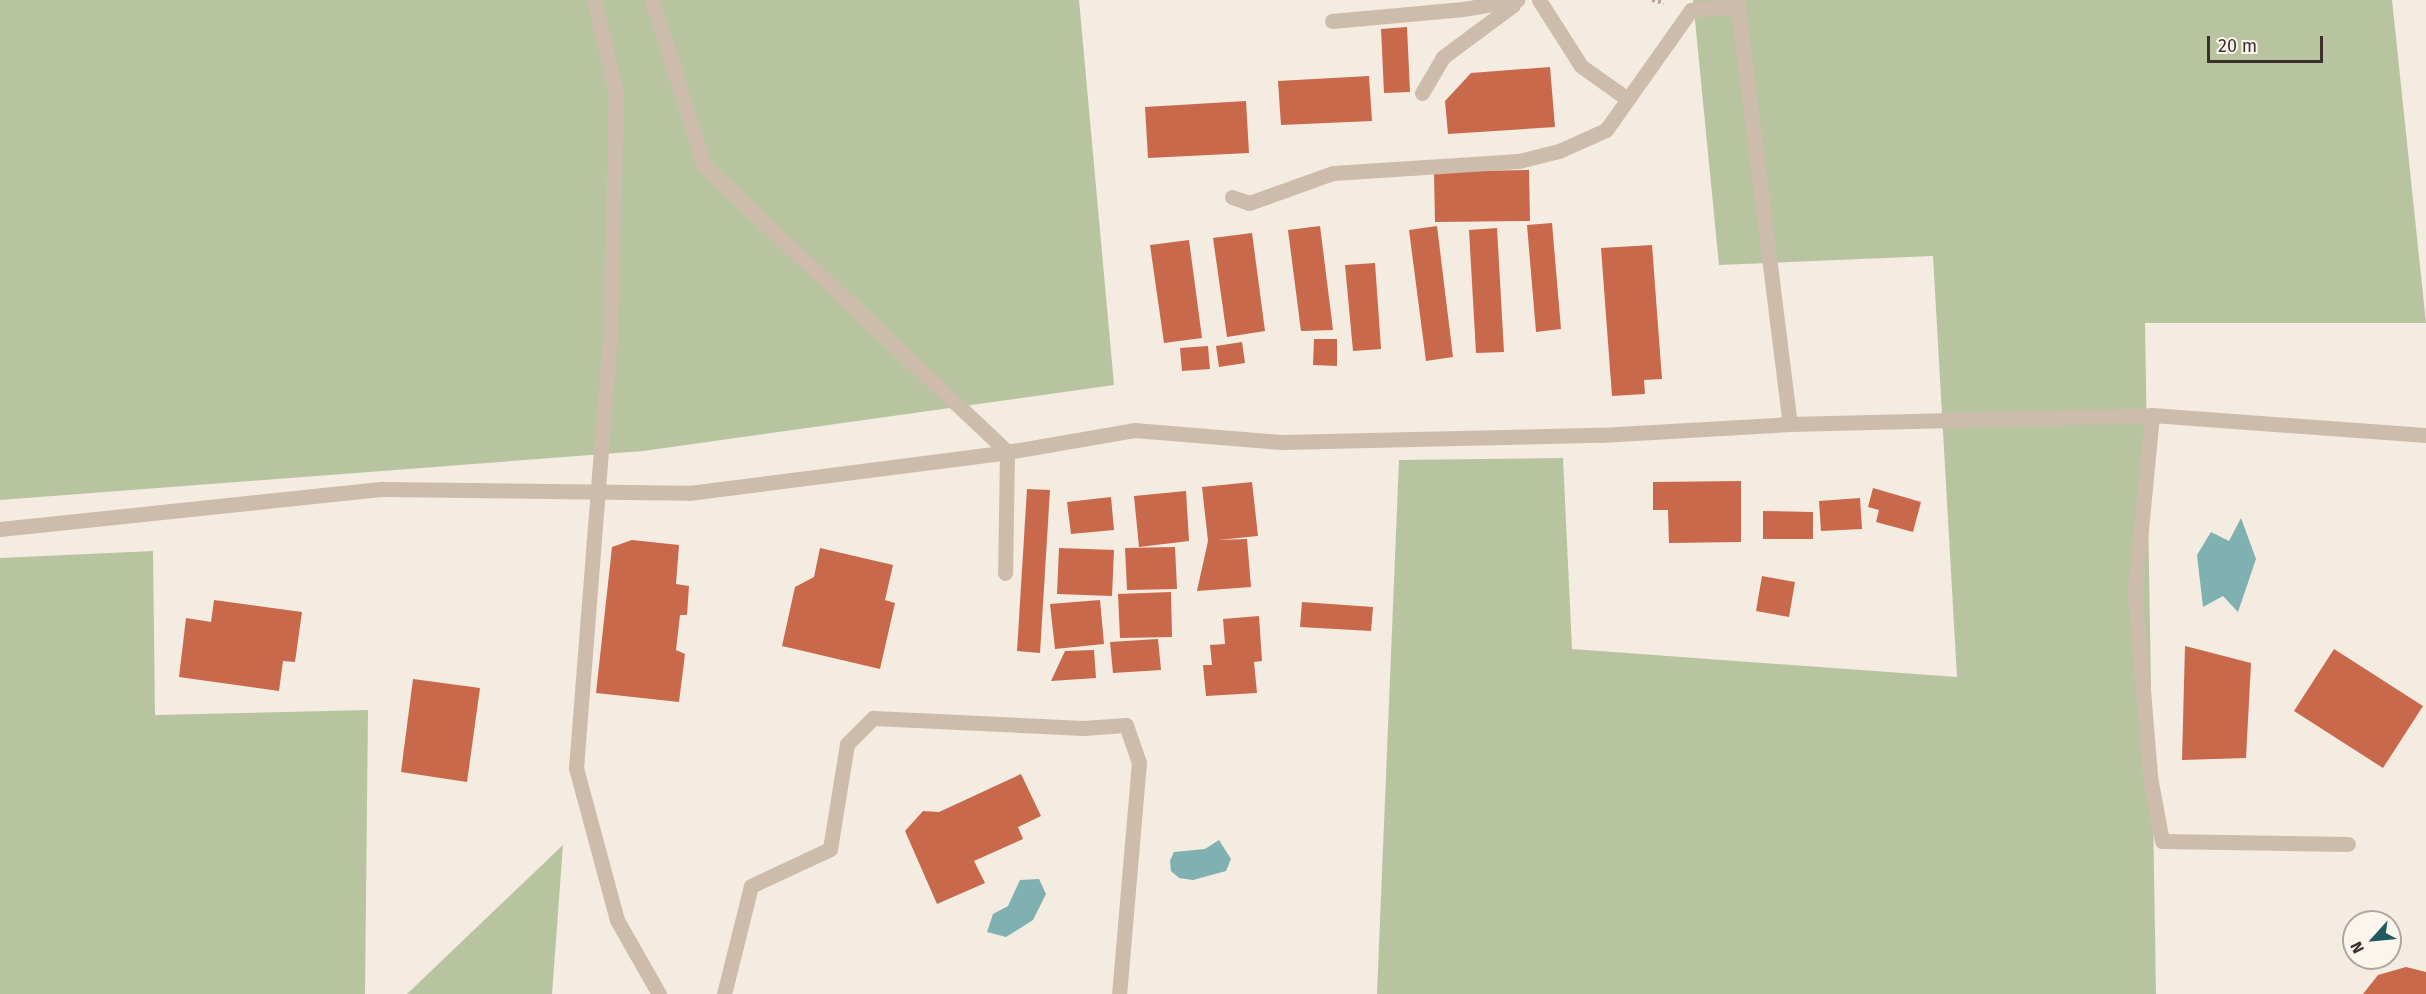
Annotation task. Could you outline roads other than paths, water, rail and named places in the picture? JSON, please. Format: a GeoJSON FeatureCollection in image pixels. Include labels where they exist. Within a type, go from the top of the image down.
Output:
{"type":"FeatureCollection","features":[{"type":"Feature","properties":{"kind":"street"},"geometry":{"type":"LineString","coordinates":[[594,0],[616,92],[610,336],[576,768],[617,920],[660,994]]}},
{"type":"Feature","properties":{"kind":"street"},"geometry":{"type":"LineString","coordinates":[[652,0],[704,166],[1007,452],[1005,573]]}},
{"type":"Feature","properties":{"kind":"street"},"geometry":{"type":"LineString","coordinates":[[1332,21],[1462,9],[1517,0]]}},
{"type":"Feature","properties":{"kind":"street"},"geometry":{"type":"LineString","coordinates":[[1422,93],[1443,57],[1503,9],[1527,0]]}},
{"type":"Feature","properties":{"kind":"street"},"geometry":{"type":"LineString","coordinates":[[1539,0],[1581,66],[1626,98]]}},
{"type":"Feature","properties":{"kind":"street"},"geometry":{"type":"LineString","coordinates":[[1232,196],[1249,203],[1332,173],[1519,160],[1559,151],[1606,130],[1626,98],[1691,10],[1737,3],[1790,424]]}},
{"type":"Feature","properties":{"kind":"street"},"geometry":{"type":"LineString","coordinates":[[0,529],[383,489],[689,493],[1007,452],[1134,430],[1281,442],[1600,435],[1790,424],[2152,416],[2426,435]]}},
{"type":"Feature","properties":{"kind":"street"},"geometry":{"type":"LineString","coordinates":[[2152,416],[2135,593],[2150,777],[2162,841],[2348,844]]}},
{"type":"Feature","properties":{"kind":"street"},"geometry":{"type":"LineString","coordinates":[[724,994],[751,886],[830,849],[847,744],[873,718],[1083,728],[1126,725],[1139,762],[1119,994]]}},
{"type":"Feature","properties":{"kind":"water"},"geometry":{"type":"Polygon","coordinates":[[[2241,518],[2256,559],[2238,612],[2223,596],[2203,607],[2197,555],[2211,532],[2229,541],[2241,518]]]}},
{"type":"Feature","properties":{"kind":"water"},"geometry":{"type":"Polygon","coordinates":[[[1219,840],[1231,859],[1226,871],[1193,880],[1179,878],[1171,871],[1170,861],[1174,852],[1205,849],[1219,840]]]}},
{"type":"Feature","properties":{"kind":"water"},"geometry":{"type":"Polygon","coordinates":[[[1039,879],[1046,894],[1033,920],[1006,937],[987,932],[993,914],[1008,906],[1020,880],[1039,879]]]}}]}
